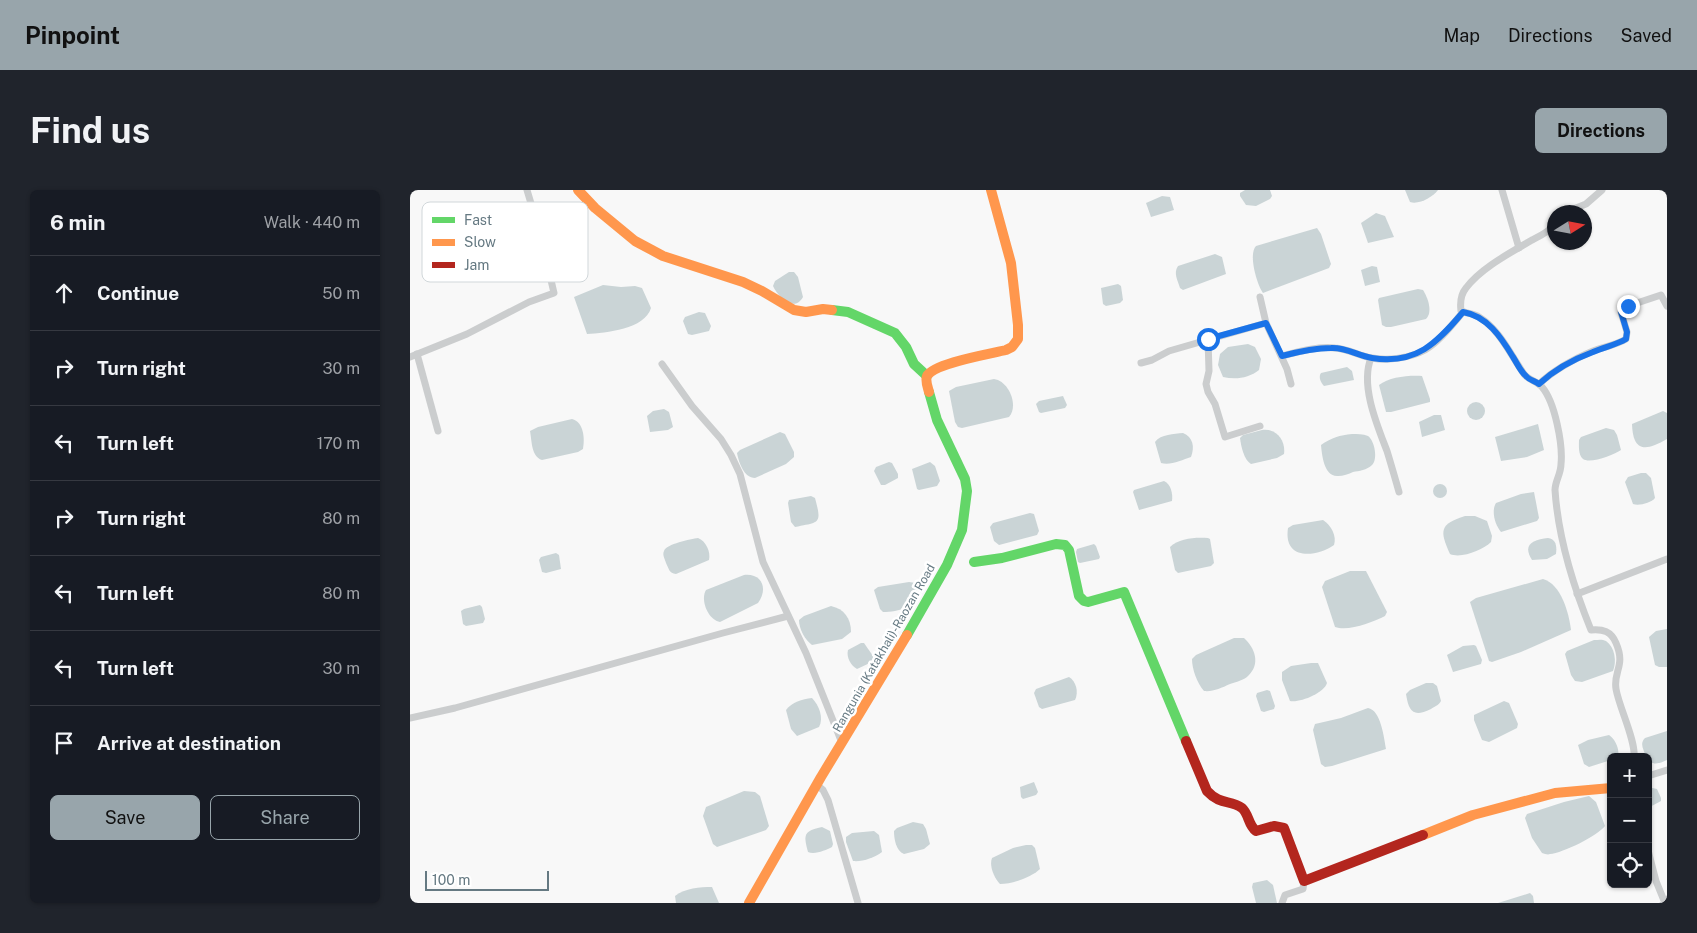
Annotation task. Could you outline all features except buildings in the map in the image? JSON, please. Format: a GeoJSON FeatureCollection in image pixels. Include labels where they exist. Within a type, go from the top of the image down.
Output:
{"type":"FeatureCollection","features":[{"type":"Feature","properties":{"kind":"street"},"geometry":{"type":"LineString","coordinates":[[578,190],[595,208],[635,241],[663,256],[743,282],[794,310],[806,312],[823,309],[848,312],[895,333],[906,347],[914,364],[926,376],[936,369],[962,360],[1006,350],[1012,347],[1018,339],[1011,263],[991,190]]}},
{"type":"Feature","properties":{"kind":"street"},"geometry":{"type":"LineString","coordinates":[[1502,190],[1519,248]]}},
{"type":"Feature","properties":{"kind":"street"},"geometry":{"type":"LineString","coordinates":[[1584,205],[1602,190]]}},
{"type":"Feature","properties":{"kind":"street"},"geometry":{"type":"LineString","coordinates":[[1463,312],[1460,305],[1465,288],[1499,259],[1547,232]]}},
{"type":"Feature","properties":{"kind":"street"},"geometry":{"type":"LineString","coordinates":[[438,431],[413,356],[467,334],[529,302],[554,293],[551,282]]}},
{"type":"Feature","properties":{"kind":"street"},"geometry":{"type":"LineString","coordinates":[[1539,384],[1550,374],[1568,363],[1590,352],[1626,339],[1627,332],[1621,312],[1625,307],[1661,295],[1667,306]]}},
{"type":"Feature","properties":{"kind":"street"},"geometry":{"type":"LineString","coordinates":[[1260,297],[1266,323],[1282,356],[1291,384]]}},
{"type":"Feature","properties":{"kind":"street"},"geometry":{"type":"LineString","coordinates":[[1282,356],[1332,348],[1350,350],[1371,358],[1391,359],[1412,355],[1426,350],[1443,335],[1463,312]]}},
{"type":"Feature","properties":{"kind":"street"},"geometry":{"type":"LineString","coordinates":[[1463,312],[1479,316],[1491,327],[1501,338],[1526,378],[1539,384],[1548,396],[1562,454],[1561,467],[1555,484],[1556,501],[1577,594],[1591,630],[1605,630],[1616,642],[1621,663],[1615,686],[1635,753]]}},
{"type":"Feature","properties":{"kind":"street"},"geometry":{"type":"LineString","coordinates":[[1141,363],[1152,360],[1169,350],[1266,323]]}},
{"type":"Feature","properties":{"kind":"street"},"geometry":{"type":"LineString","coordinates":[[1208,339],[1209,371],[1206,384],[1215,404],[1224,437],[1260,426]]}},
{"type":"Feature","properties":{"kind":"street"},"geometry":{"type":"LineString","coordinates":[[1371,358],[1367,367],[1369,392],[1379,433],[1399,492]]}},
{"type":"Feature","properties":{"kind":"street"},"geometry":{"type":"LineString","coordinates":[[662,364],[692,406],[721,439],[731,455],[740,474],[763,562],[806,653],[842,743]]}},
{"type":"Feature","properties":{"kind":"street","name":"Rangunia (Katakhali)-Raozan Road"},"geometry":{"type":"LineString","coordinates":[[749,903],[817,785],[928,601],[962,530],[967,491],[965,479],[937,420],[927,389],[926,376]]}},
{"type":"Feature","properties":{"kind":"street"},"geometry":{"type":"LineString","coordinates":[[974,562],[1002,558],[1056,544],[1065,545],[1069,550],[1080,596],[1084,601],[1088,602],[1124,592],[1207,791],[1219,802],[1240,806],[1244,810],[1252,829],[1256,831],[1276,826],[1284,828],[1304,881],[1303,889],[1286,895],[1282,903]]}},
{"type":"Feature","properties":{"kind":"street"},"geometry":{"type":"LineString","coordinates":[[1577,594],[1667,559]]}},
{"type":"Feature","properties":{"kind":"street"},"geometry":{"type":"LineString","coordinates":[[410,718],[455,708],[788,616]]}},
{"type":"Feature","properties":{"kind":"street"},"geometry":{"type":"LineString","coordinates":[[1652,775],[1667,770]]}},
{"type":"Feature","properties":{"kind":"street"},"geometry":{"type":"LineString","coordinates":[[817,785],[823,790],[828,800],[858,903]]}},
{"type":"Feature","properties":{"kind":"street"},"geometry":{"type":"LineString","coordinates":[[1304,881],[1378,854],[1473,815],[1555,793],[1607,788]]}},
{"type":"Feature","properties":{"kind":"street"},"geometry":{"type":"LineString","coordinates":[[1652,866],[1665,903]]}},
{"type":"Feature","properties":{"kind":"shaded area"},"geometry":{"type":"Polygon","coordinates":[[[1245,190],[1270,190],[1272,196],[1256,206],[1246,205],[1240,196],[1240,193],[1245,190]]]}},
{"type":"Feature","properties":{"kind":"shaded area"},"geometry":{"type":"Polygon","coordinates":[[[1405,190],[1438,190],[1426,200],[1414,203],[1410,202],[1405,190]]]}},
{"type":"Feature","properties":{"kind":"shaded area"},"geometry":{"type":"Polygon","coordinates":[[[1162,196],[1170,197],[1174,210],[1151,217],[1146,203],[1162,196]]]}},
{"type":"Feature","properties":{"kind":"shaded area"},"geometry":{"type":"Polygon","coordinates":[[[1376,213],[1385,216],[1394,237],[1368,243],[1361,223],[1376,213]]]}},
{"type":"Feature","properties":{"kind":"shaded area"},"geometry":{"type":"Polygon","coordinates":[[[1317,228],[1321,234],[1331,264],[1329,268],[1263,293],[1256,277],[1253,262],[1256,246],[1317,228]]]}},
{"type":"Feature","properties":{"kind":"shaded area"},"geometry":{"type":"Polygon","coordinates":[[[1215,254],[1222,257],[1226,274],[1183,290],[1180,288],[1176,274],[1178,266],[1215,254]]]}},
{"type":"Feature","properties":{"kind":"shaded area"},"geometry":{"type":"Polygon","coordinates":[[[1372,266],[1377,267],[1380,282],[1365,286],[1361,270],[1372,266]]]}},
{"type":"Feature","properties":{"kind":"shaded area"},"geometry":{"type":"Polygon","coordinates":[[[789,272],[794,272],[798,277],[803,297],[795,304],[782,299],[773,286],[775,281],[789,272]]]}},
{"type":"Feature","properties":{"kind":"shaded area"},"geometry":{"type":"Polygon","coordinates":[[[1118,284],[1121,286],[1123,300],[1120,303],[1106,306],[1103,304],[1101,288],[1118,284]]]}},
{"type":"Feature","properties":{"kind":"shaded area"},"geometry":{"type":"Polygon","coordinates":[[[603,285],[642,288],[651,308],[647,315],[641,321],[624,328],[587,334],[574,297],[603,285]]]}},
{"type":"Feature","properties":{"kind":"shaded area"},"geometry":{"type":"Polygon","coordinates":[[[1418,289],[1423,290],[1428,301],[1429,313],[1426,319],[1391,327],[1382,325],[1379,298],[1418,289]]]}},
{"type":"Feature","properties":{"kind":"shaded area"},"geometry":{"type":"Polygon","coordinates":[[[699,312],[705,313],[711,326],[709,331],[692,335],[688,334],[683,321],[685,317],[699,312]]]}},
{"type":"Feature","properties":{"kind":"shaded area"},"geometry":{"type":"Polygon","coordinates":[[[1248,344],[1255,347],[1261,359],[1259,370],[1242,378],[1223,377],[1218,365],[1220,354],[1228,347],[1248,344]]]}},
{"type":"Feature","properties":{"kind":"shaded area"},"geometry":{"type":"Polygon","coordinates":[[[1347,367],[1352,371],[1354,380],[1324,386],[1320,378],[1321,373],[1347,367]]]}},
{"type":"Feature","properties":{"kind":"shaded area"},"geometry":{"type":"Polygon","coordinates":[[[1422,376],[1430,402],[1386,412],[1379,385],[1399,377],[1422,376]]]}},
{"type":"Feature","properties":{"kind":"shaded area"},"geometry":{"type":"Polygon","coordinates":[[[994,379],[1004,384],[1011,395],[1013,407],[1009,417],[962,428],[958,427],[955,422],[949,391],[956,387],[994,379]]]}},
{"type":"Feature","properties":{"kind":"shaded area"},"geometry":{"type":"Polygon","coordinates":[[[1063,396],[1067,405],[1065,408],[1039,412],[1036,404],[1039,401],[1063,396]]]}},
{"type":"Feature","properties":{"kind":"shaded area"},"geometry":{"type":"Polygon","coordinates":[[[1476,402],[1482,405],[1485,411],[1482,417],[1476,420],[1470,417],[1467,411],[1470,405],[1476,402]]]}},
{"type":"Feature","properties":{"kind":"shaded area"},"geometry":{"type":"Polygon","coordinates":[[[664,409],[669,412],[673,427],[668,430],[650,432],[647,416],[653,411],[664,409]]]}},
{"type":"Feature","properties":{"kind":"shaded area"},"geometry":{"type":"Polygon","coordinates":[[[1663,411],[1667,413],[1667,439],[1653,446],[1642,447],[1638,445],[1633,433],[1632,424],[1663,411]]]}},
{"type":"Feature","properties":{"kind":"shaded area"},"geometry":{"type":"Polygon","coordinates":[[[1434,415],[1441,415],[1445,430],[1422,437],[1419,422],[1434,415]]]}},
{"type":"Feature","properties":{"kind":"shaded area"},"geometry":{"type":"Polygon","coordinates":[[[572,419],[581,427],[584,436],[583,449],[578,452],[542,460],[538,458],[533,448],[530,431],[538,427],[572,419]]]}},
{"type":"Feature","properties":{"kind":"shaded area"},"geometry":{"type":"Polygon","coordinates":[[[1538,424],[1544,450],[1527,457],[1501,461],[1495,437],[1538,424]]]}},
{"type":"Feature","properties":{"kind":"shaded area"},"geometry":{"type":"Polygon","coordinates":[[[1606,428],[1614,430],[1621,450],[1596,460],[1583,459],[1579,450],[1579,440],[1581,437],[1606,428]]]}},
{"type":"Feature","properties":{"kind":"shaded area"},"geometry":{"type":"Polygon","coordinates":[[[1262,430],[1272,431],[1279,436],[1282,440],[1284,454],[1277,458],[1251,464],[1242,449],[1240,438],[1243,435],[1262,430]]]}},
{"type":"Feature","properties":{"kind":"shaded area"},"geometry":{"type":"Polygon","coordinates":[[[780,432],[785,434],[794,452],[794,457],[786,464],[755,478],[748,476],[741,465],[737,453],[780,432]]]}},
{"type":"Feature","properties":{"kind":"shaded area"},"geometry":{"type":"Polygon","coordinates":[[[1183,433],[1189,437],[1192,443],[1191,457],[1172,463],[1161,463],[1155,442],[1164,436],[1183,433]]]}},
{"type":"Feature","properties":{"kind":"shaded area"},"geometry":{"type":"Polygon","coordinates":[[[1352,434],[1364,435],[1370,438],[1375,450],[1374,463],[1363,470],[1342,476],[1333,475],[1325,465],[1321,445],[1336,437],[1352,434]]]}},
{"type":"Feature","properties":{"kind":"shaded area"},"geometry":{"type":"Polygon","coordinates":[[[889,462],[892,463],[898,478],[885,485],[881,485],[874,471],[876,467],[889,462]]]}},
{"type":"Feature","properties":{"kind":"shaded area"},"geometry":{"type":"Polygon","coordinates":[[[930,462],[935,466],[940,481],[937,486],[919,490],[917,489],[912,469],[930,462]]]}},
{"type":"Feature","properties":{"kind":"shaded area"},"geometry":{"type":"Polygon","coordinates":[[[1646,473],[1651,478],[1655,498],[1645,504],[1638,505],[1633,504],[1625,482],[1628,477],[1646,473]]]}},
{"type":"Feature","properties":{"kind":"shaded area"},"geometry":{"type":"Polygon","coordinates":[[[1164,481],[1171,489],[1172,501],[1139,510],[1134,490],[1164,481]]]}},
{"type":"Feature","properties":{"kind":"shaded area"},"geometry":{"type":"Polygon","coordinates":[[[1437,484],[1443,484],[1447,491],[1443,498],[1437,498],[1433,494],[1433,488],[1437,484]]]}},
{"type":"Feature","properties":{"kind":"shaded area"},"geometry":{"type":"Polygon","coordinates":[[[1534,492],[1539,518],[1537,521],[1501,532],[1494,518],[1496,503],[1521,494],[1534,492]]]}},
{"type":"Feature","properties":{"kind":"shaded area"},"geometry":{"type":"Polygon","coordinates":[[[811,496],[815,498],[818,513],[817,520],[810,524],[795,527],[791,522],[789,500],[811,496]]]}},
{"type":"Feature","properties":{"kind":"shaded area"},"geometry":{"type":"Polygon","coordinates":[[[1030,513],[1034,514],[1039,531],[1037,535],[999,545],[994,541],[990,527],[993,523],[1030,513]]]}},
{"type":"Feature","properties":{"kind":"shaded area"},"geometry":{"type":"Polygon","coordinates":[[[1465,516],[1475,516],[1487,521],[1492,536],[1491,542],[1472,553],[1450,554],[1444,539],[1444,529],[1446,525],[1465,516]]]}},
{"type":"Feature","properties":{"kind":"shaded area"},"geometry":{"type":"Polygon","coordinates":[[[1323,520],[1333,531],[1334,545],[1310,554],[1295,551],[1290,546],[1288,528],[1293,525],[1323,520]]]}},
{"type":"Feature","properties":{"kind":"shaded area"},"geometry":{"type":"Polygon","coordinates":[[[698,538],[707,547],[709,560],[676,574],[671,572],[663,556],[666,548],[679,542],[698,538]]]}},
{"type":"Feature","properties":{"kind":"shaded area"},"geometry":{"type":"Polygon","coordinates":[[[1548,538],[1555,543],[1556,554],[1547,559],[1532,560],[1528,550],[1531,544],[1548,538]]]}},
{"type":"Feature","properties":{"kind":"shaded area"},"geometry":{"type":"Polygon","coordinates":[[[1210,539],[1214,563],[1211,566],[1178,573],[1175,570],[1170,547],[1183,540],[1210,539]]]}},
{"type":"Feature","properties":{"kind":"shaded area"},"geometry":{"type":"Polygon","coordinates":[[[1094,544],[1100,557],[1099,559],[1078,562],[1077,549],[1094,544]]]}},
{"type":"Feature","properties":{"kind":"shaded area"},"geometry":{"type":"Polygon","coordinates":[[[556,553],[559,555],[561,569],[546,573],[542,572],[539,560],[541,557],[556,553]]]}},
{"type":"Feature","properties":{"kind":"shaded area"},"geometry":{"type":"Polygon","coordinates":[[[1350,571],[1366,571],[1387,612],[1385,616],[1367,623],[1347,628],[1335,627],[1322,587],[1325,581],[1350,571]]]}},
{"type":"Feature","properties":{"kind":"shaded area"},"geometry":{"type":"Polygon","coordinates":[[[744,575],[756,577],[762,583],[763,593],[758,603],[720,622],[712,618],[706,609],[704,594],[706,590],[744,575]]]}},
{"type":"Feature","properties":{"kind":"shaded area"},"geometry":{"type":"Polygon","coordinates":[[[1543,579],[1555,587],[1563,600],[1571,630],[1521,652],[1492,662],[1489,661],[1470,602],[1476,598],[1543,579]]]}},
{"type":"Feature","properties":{"kind":"shaded area"},"geometry":{"type":"Polygon","coordinates":[[[909,582],[916,583],[922,590],[916,601],[901,610],[883,612],[880,609],[874,590],[878,587],[909,582]]]}},
{"type":"Feature","properties":{"kind":"shaded area"},"geometry":{"type":"Polygon","coordinates":[[[480,605],[485,619],[483,623],[466,626],[463,624],[461,611],[480,605]]]}},
{"type":"Feature","properties":{"kind":"shaded area"},"geometry":{"type":"Polygon","coordinates":[[[831,606],[840,609],[846,615],[850,622],[851,632],[842,639],[812,645],[803,634],[799,620],[804,616],[831,606]]]}},
{"type":"Feature","properties":{"kind":"shaded area"},"geometry":{"type":"Polygon","coordinates":[[[1667,629],[1667,667],[1659,667],[1655,665],[1649,637],[1656,631],[1667,629]]]}},
{"type":"Feature","properties":{"kind":"shaded area"},"geometry":{"type":"Polygon","coordinates":[[[1234,638],[1244,638],[1254,651],[1255,661],[1252,671],[1240,681],[1211,691],[1204,691],[1195,676],[1192,659],[1196,655],[1234,638]]]}},
{"type":"Feature","properties":{"kind":"shaded area"},"geometry":{"type":"Polygon","coordinates":[[[1594,640],[1604,640],[1611,647],[1615,659],[1613,671],[1582,682],[1575,681],[1571,675],[1565,654],[1567,651],[1594,640]]]}},
{"type":"Feature","properties":{"kind":"shaded area"},"geometry":{"type":"Polygon","coordinates":[[[864,643],[873,656],[873,660],[857,669],[850,661],[848,650],[864,643]]]}},
{"type":"Feature","properties":{"kind":"shaded area"},"geometry":{"type":"Polygon","coordinates":[[[1474,645],[1482,660],[1481,664],[1453,672],[1447,655],[1463,646],[1474,645]]]}},
{"type":"Feature","properties":{"kind":"shaded area"},"geometry":{"type":"Polygon","coordinates":[[[1318,663],[1327,683],[1325,687],[1311,696],[1290,701],[1282,680],[1282,672],[1291,666],[1318,663]]]}},
{"type":"Feature","properties":{"kind":"shaded area"},"geometry":{"type":"Polygon","coordinates":[[[1069,677],[1076,687],[1077,694],[1075,700],[1042,709],[1039,707],[1034,693],[1036,689],[1069,677]]]}},
{"type":"Feature","properties":{"kind":"shaded area"},"geometry":{"type":"Polygon","coordinates":[[[1426,683],[1433,683],[1437,686],[1441,701],[1431,709],[1420,713],[1413,712],[1406,694],[1410,690],[1426,683]]]}},
{"type":"Feature","properties":{"kind":"shaded area"},"geometry":{"type":"Polygon","coordinates":[[[1270,691],[1275,706],[1274,709],[1264,712],[1261,711],[1256,696],[1257,693],[1270,691]]]}},
{"type":"Feature","properties":{"kind":"shaded area"},"geometry":{"type":"Polygon","coordinates":[[[812,698],[820,712],[821,720],[819,727],[797,736],[791,729],[786,710],[798,701],[812,698]]]}},
{"type":"Feature","properties":{"kind":"shaded area"},"geometry":{"type":"Polygon","coordinates":[[[1504,701],[1509,703],[1518,724],[1517,728],[1489,742],[1482,740],[1474,720],[1474,715],[1504,701]]]}},
{"type":"Feature","properties":{"kind":"shaded area"},"geometry":{"type":"Polygon","coordinates":[[[1368,708],[1379,719],[1386,749],[1332,766],[1325,767],[1321,764],[1313,730],[1315,724],[1341,718],[1368,708]]]}},
{"type":"Feature","properties":{"kind":"shaded area"},"geometry":{"type":"Polygon","coordinates":[[[1667,731],[1667,760],[1652,763],[1652,753],[1644,753],[1643,749],[1642,745],[1645,738],[1667,731]]]}},
{"type":"Feature","properties":{"kind":"shaded area"},"geometry":{"type":"Polygon","coordinates":[[[1609,735],[1616,744],[1618,753],[1607,753],[1607,761],[1589,767],[1584,764],[1578,745],[1588,740],[1609,735]]]}},
{"type":"Feature","properties":{"kind":"shaded area"},"geometry":{"type":"Polygon","coordinates":[[[1034,782],[1038,792],[1036,795],[1023,799],[1020,787],[1034,782]]]}},
{"type":"Feature","properties":{"kind":"shaded area"},"geometry":{"type":"Polygon","coordinates":[[[1652,788],[1657,789],[1661,801],[1652,806],[1652,788]]]}},
{"type":"Feature","properties":{"kind":"shaded area"},"geometry":{"type":"Polygon","coordinates":[[[744,791],[755,792],[760,796],[769,826],[766,830],[717,847],[713,844],[703,816],[706,807],[744,791]]]}},
{"type":"Feature","properties":{"kind":"shaded area"},"geometry":{"type":"Polygon","coordinates":[[[1589,796],[1596,802],[1605,826],[1588,839],[1571,847],[1556,853],[1542,853],[1532,838],[1525,818],[1527,814],[1589,796]]]}},
{"type":"Feature","properties":{"kind":"shaded area"},"geometry":{"type":"Polygon","coordinates":[[[913,822],[923,824],[930,844],[924,849],[904,854],[897,848],[894,831],[913,822]]]}},
{"type":"Feature","properties":{"kind":"shaded area"},"geometry":{"type":"Polygon","coordinates":[[[822,827],[830,831],[832,847],[817,853],[808,852],[806,834],[822,827]]]}},
{"type":"Feature","properties":{"kind":"shaded area"},"geometry":{"type":"Polygon","coordinates":[[[874,831],[879,835],[882,852],[868,859],[853,861],[846,837],[852,833],[874,831]]]}},
{"type":"Feature","properties":{"kind":"shaded area"},"geometry":{"type":"Polygon","coordinates":[[[1032,845],[1035,848],[1040,869],[1022,880],[1000,884],[993,872],[992,858],[1013,848],[1032,845]]]}},
{"type":"Feature","properties":{"kind":"shaded area"},"geometry":{"type":"Polygon","coordinates":[[[1267,880],[1273,885],[1277,903],[1256,903],[1252,887],[1253,883],[1267,880]]]}},
{"type":"Feature","properties":{"kind":"shaded area"},"geometry":{"type":"Polygon","coordinates":[[[712,887],[719,903],[676,903],[675,896],[683,891],[712,887]]]}},
{"type":"Feature","properties":{"kind":"shaded area"},"geometry":{"type":"Polygon","coordinates":[[[1530,893],[1533,896],[1534,903],[1498,903],[1530,893]]]}},
{"type":"Feature","properties":{"kind":"traffic: fast"},"geometry":{"type":"LineString","coordinates":[[832,310],[848,312],[895,333],[906,347],[914,364],[927,376]]}},
{"type":"Feature","properties":{"kind":"traffic: fast"},"geometry":{"type":"LineString","coordinates":[[907,635],[947,565],[962,530],[967,491],[965,479],[937,420],[929,392]]}},
{"type":"Feature","properties":{"kind":"traffic: fast"},"geometry":{"type":"LineString","coordinates":[[974,562],[1002,558],[1056,544],[1065,545],[1069,550],[1079,596],[1084,601],[1088,602],[1124,592],[1186,741]]}},
{"type":"Feature","properties":{"kind":"traffic: slow"},"geometry":{"type":"LineString","coordinates":[[578,190],[595,208],[635,241],[663,256],[743,282],[794,310],[806,312],[823,309],[832,310]]}},
{"type":"Feature","properties":{"kind":"traffic: slow"},"geometry":{"type":"LineString","coordinates":[[929,392],[926,378],[932,371],[951,363],[1006,350],[1012,347],[1018,339],[1011,263],[991,190]]}},
{"type":"Feature","properties":{"kind":"traffic: slow"},"geometry":{"type":"LineString","coordinates":[[749,903],[821,777],[907,635]]}},
{"type":"Feature","properties":{"kind":"traffic: slow"},"geometry":{"type":"LineString","coordinates":[[1423,835],[1473,815],[1555,793],[1607,788]]}},
{"type":"Feature","properties":{"kind":"traffic: jam"},"geometry":{"type":"LineString","coordinates":[[1186,741],[1207,791],[1212,796],[1242,808],[1251,826],[1256,831],[1274,826],[1284,828],[1304,881],[1423,835]]}},
{"type":"Feature","properties":{"kind":"route"},"geometry":{"type":"LineString","coordinates":[[1208,339],[1266,323],[1282,356],[1310,350],[1332,348],[1350,350],[1371,358],[1391,359],[1426,350],[1443,335],[1463,312],[1472,313],[1479,316],[1501,338],[1526,378],[1539,384],[1550,374],[1568,363],[1590,352],[1626,339],[1627,332],[1621,312],[1628,306]]}}]}
